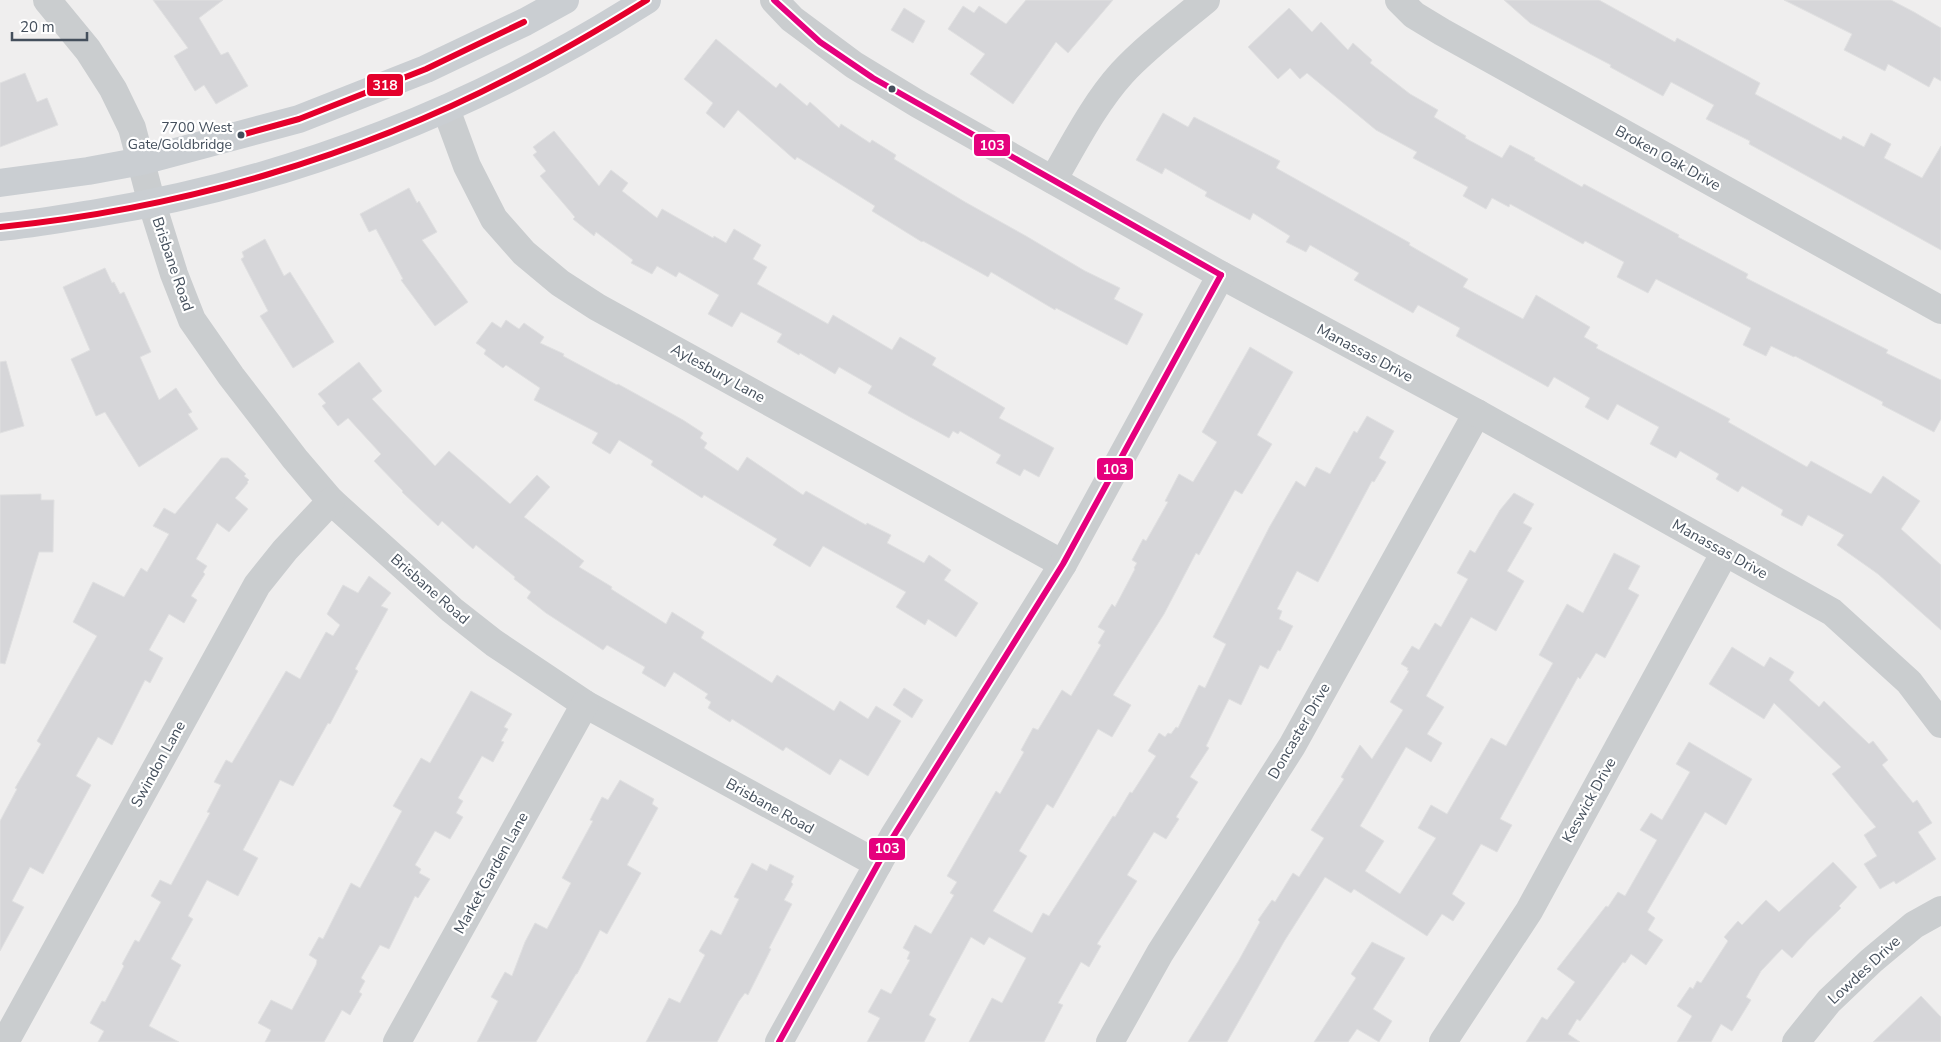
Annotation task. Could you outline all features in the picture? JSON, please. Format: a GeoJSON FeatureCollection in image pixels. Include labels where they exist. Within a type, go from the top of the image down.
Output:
{"type":"FeatureCollection","features":[{"type":"Feature","properties":{"kind":"main road"},"geometry":{"type":"LineString","coordinates":[[0,183],[142,161],[298,119],[426,69],[525,22],[566,0]]}},
{"type":"Feature","properties":{"kind":"main road"},"geometry":{"type":"LineString","coordinates":[[0,226],[23,225],[152,204],[295,166],[379,138],[446,109],[563,51],[647,0]]}},
{"type":"Feature","properties":{"kind":"street","name":"Brisbane Road"},"geometry":{"type":"LineString","coordinates":[[47,0],[88,50],[113,89],[132,128],[152,204],[174,274],[192,320],[295,459],[331,501],[452,610],[494,644],[585,704],[878,864]]}},
{"type":"Feature","properties":{"kind":"street","name":"Manassas Drive"},"geometry":{"type":"LineString","coordinates":[[774,0],[792,19],[854,65],[918,104],[1221,276],[1477,413],[1832,612],[1909,682],[1941,724]]}},
{"type":"Feature","properties":{"kind":"street"},"geometry":{"type":"LineString","coordinates":[[1053,180],[1099,103],[1120,74],[1143,52],[1206,0]]}},
{"type":"Feature","properties":{"kind":"street","name":"Broken Oak Drive"},"geometry":{"type":"LineString","coordinates":[[1399,0],[1414,15],[1442,32],[1941,310]]}},
{"type":"Feature","properties":{"kind":"street","name":"Aylesbury Lane"},"geometry":{"type":"LineString","coordinates":[[446,109],[467,166],[494,219],[524,254],[560,283],[597,307],[1063,564]]}},
{"type":"Feature","properties":{"kind":"street"},"geometry":{"type":"LineString","coordinates":[[779,1042],[878,864],[1063,564],[1221,276]]}},
{"type":"Feature","properties":{"kind":"street","name":"Doncaster Drive"},"geometry":{"type":"LineString","coordinates":[[1110,1042],[1160,953],[1292,746],[1477,413]]}},
{"type":"Feature","properties":{"kind":"street","name":"Swindon Lane"},"geometry":{"type":"LineString","coordinates":[[6,1042],[257,585],[285,550],[331,501]]}},
{"type":"Feature","properties":{"kind":"street","name":"Keswick Drive"},"geometry":{"type":"LineString","coordinates":[[1443,1042],[1529,910],[1725,552]]}},
{"type":"Feature","properties":{"kind":"street","name":"Market Garden Lane"},"geometry":{"type":"LineString","coordinates":[[397,1042],[585,704]]}},
{"type":"Feature","properties":{"kind":"street","name":"Lowdes Drive"},"geometry":{"type":"LineString","coordinates":[[1796,1042],[1829,1001],[1871,961],[1914,925],[1941,910]]}},
{"type":"Feature","properties":{"kind":"building"},"geometry":{"type":"Polygon","coordinates":[[[153,0],[223,0],[199,18],[221,55],[228,52],[248,86],[216,104],[204,85],[195,91],[174,56],[188,48],[153,0]]]}},
{"type":"Feature","properties":{"kind":"building"},"geometry":{"type":"Polygon","coordinates":[[[1026,0],[1113,0],[1068,53],[1056,42],[1013,104],[970,74],[985,54],[948,29],[963,6],[974,13],[979,6],[1006,24],[1026,0]]]}},
{"type":"Feature","properties":{"kind":"building"},"geometry":{"type":"Polygon","coordinates":[[[1504,0],[1599,0],[1675,42],[1677,38],[1760,83],[1755,94],[1841,140],[1843,136],[1864,147],[1871,133],[1891,144],[1884,158],[1922,178],[1941,146],[1941,250],[1749,144],[1750,141],[1706,119],[1714,105],[1671,82],[1663,96],[1610,67],[1611,65],[1530,23],[1504,0]]]}},
{"type":"Feature","properties":{"kind":"building"},"geometry":{"type":"Polygon","coordinates":[[[1784,0],[1891,0],[1941,28],[1941,81],[1934,77],[1929,87],[1888,64],[1885,71],[1844,50],[1852,34],[1784,0]]]}},
{"type":"Feature","properties":{"kind":"building"},"geometry":{"type":"Polygon","coordinates":[[[904,8],[925,21],[913,43],[891,30],[904,8]]]}},
{"type":"Feature","properties":{"kind":"building"},"geometry":{"type":"Polygon","coordinates":[[[1289,8],[1312,32],[1321,22],[1348,50],[1353,43],[1372,60],[1370,63],[1410,94],[1438,110],[1434,117],[1466,136],[1465,138],[1502,158],[1510,145],[1582,187],[1584,184],[1679,235],[1678,237],[1748,274],[1746,278],[1888,350],[1886,353],[1941,380],[1941,419],[1934,432],[1882,405],[1883,402],[1795,356],[1771,346],[1766,356],[1743,345],[1751,328],[1656,279],[1648,293],[1617,277],[1624,262],[1585,241],[1583,244],[1510,204],[1509,207],[1492,198],[1486,209],[1463,196],[1468,187],[1413,158],[1417,152],[1376,130],[1307,73],[1300,79],[1290,68],[1278,79],[1248,47],[1289,8]]]}},
{"type":"Feature","properties":{"kind":"building"},"geometry":{"type":"Polygon","coordinates":[[[716,39],[776,88],[780,83],[807,106],[810,102],[839,128],[841,124],[870,143],[872,140],[896,155],[894,159],[965,202],[1085,271],[1120,288],[1114,299],[1143,314],[1127,345],[1056,308],[1055,310],[991,272],[988,277],[922,242],[872,211],[875,206],[797,157],[795,160],[738,110],[724,128],[706,113],[713,103],[684,79],[716,39]]]}},
{"type":"Feature","properties":{"kind":"building"},"geometry":{"type":"Polygon","coordinates":[[[25,73],[37,102],[47,98],[58,125],[0,147],[0,83],[25,73]]]}},
{"type":"Feature","properties":{"kind":"building"},"geometry":{"type":"Polygon","coordinates":[[[1163,113],[1188,127],[1194,117],[1280,161],[1276,168],[1410,243],[1409,245],[1468,279],[1463,287],[1523,319],[1536,295],[1590,327],[1584,337],[1598,345],[1596,348],[1730,419],[1728,422],[1807,467],[1811,461],[1871,494],[1883,476],[1920,501],[1901,529],[1941,565],[1941,630],[1878,574],[1837,545],[1844,535],[1808,515],[1802,526],[1781,515],[1783,510],[1742,486],[1738,492],[1716,479],[1719,474],[1680,451],[1676,458],[1650,444],[1659,427],[1617,404],[1608,420],[1585,407],[1590,398],[1554,377],[1548,387],[1456,336],[1460,328],[1418,305],[1413,313],[1354,280],[1359,273],[1310,245],[1306,252],[1286,242],[1290,236],[1253,213],[1250,220],[1205,196],[1207,192],[1165,168],[1162,174],[1136,160],[1163,113]]]}},
{"type":"Feature","properties":{"kind":"building"},"geometry":{"type":"Polygon","coordinates":[[[554,131],[599,186],[611,170],[628,183],[622,191],[657,218],[662,209],[713,238],[714,236],[726,243],[734,229],[761,245],[753,259],[767,267],[757,284],[828,324],[833,315],[892,350],[900,337],[936,358],[932,365],[1005,408],[999,418],[1054,448],[1039,477],[1024,469],[1020,476],[996,463],[1001,455],[960,431],[958,434],[953,431],[949,438],[910,417],[868,393],[872,386],[839,367],[835,374],[777,342],[782,334],[741,312],[732,327],[708,314],[719,295],[679,272],[676,277],[657,266],[652,274],[631,263],[633,260],[596,232],[594,236],[573,219],[575,217],[540,176],[546,171],[533,155],[537,152],[533,147],[554,131]]]}},
{"type":"Feature","properties":{"kind":"building"},"geometry":{"type":"Polygon","coordinates":[[[409,188],[437,232],[422,240],[468,302],[435,326],[401,280],[403,279],[376,229],[369,232],[360,214],[409,188]]]}},
{"type":"Feature","properties":{"kind":"building"},"geometry":{"type":"Polygon","coordinates":[[[265,239],[284,276],[290,272],[334,342],[293,368],[260,316],[268,311],[241,259],[244,257],[242,252],[265,239]]]}},
{"type":"Feature","properties":{"kind":"building"},"geometry":{"type":"Polygon","coordinates":[[[105,268],[120,294],[124,292],[151,352],[140,357],[159,400],[176,388],[192,412],[188,414],[198,429],[139,467],[105,412],[96,416],[71,359],[90,350],[63,287],[105,268]]]}},
{"type":"Feature","properties":{"kind":"building"},"geometry":{"type":"Polygon","coordinates":[[[506,320],[519,329],[524,323],[544,337],[540,343],[564,354],[563,356],[618,384],[703,433],[700,438],[707,443],[704,448],[738,471],[747,457],[803,495],[806,491],[866,525],[867,523],[891,535],[887,543],[924,563],[929,555],[951,570],[944,580],[978,603],[956,637],[928,619],[925,625],[896,607],[906,592],[823,546],[810,567],[773,545],[777,539],[704,495],[702,498],[651,465],[653,461],[619,440],[610,454],[592,443],[598,433],[534,400],[540,388],[506,365],[503,368],[484,354],[486,350],[476,343],[492,322],[501,328],[506,320]]]}},
{"type":"Feature","properties":{"kind":"building"},"geometry":{"type":"Polygon","coordinates":[[[1250,347],[1293,372],[1257,435],[1272,444],[1242,494],[1235,490],[1199,555],[1196,553],[1164,614],[1113,695],[1131,705],[1112,737],[1098,729],[1053,808],[1047,804],[1019,851],[1027,856],[993,911],[1032,933],[1043,913],[1049,916],[1113,816],[1115,817],[1156,756],[1148,751],[1159,733],[1165,737],[1168,733],[1171,734],[1176,727],[1178,728],[1199,685],[1205,688],[1226,644],[1213,637],[1270,526],[1296,481],[1305,487],[1316,467],[1330,474],[1354,431],[1357,433],[1367,416],[1394,431],[1379,458],[1386,462],[1374,482],[1372,481],[1318,582],[1297,571],[1277,609],[1282,611],[1279,619],[1293,626],[1280,651],[1278,650],[1268,669],[1260,665],[1241,705],[1229,699],[1206,746],[1209,748],[1190,777],[1198,782],[1176,817],[1179,819],[1166,839],[1154,832],[1127,875],[1137,881],[1097,944],[1101,946],[1089,967],[1081,962],[1058,1003],[1063,1005],[1044,1042],[969,1042],[992,998],[1002,1003],[1026,958],[989,937],[984,945],[971,937],[929,1015],[936,1019],[924,1042],[867,1042],[880,1018],[868,1012],[881,989],[891,994],[910,960],[907,959],[910,952],[903,948],[915,925],[931,934],[954,895],[950,893],[957,882],[947,876],[996,791],[1000,794],[1024,752],[1021,750],[1033,728],[1038,730],[1062,690],[1071,696],[1101,645],[1098,643],[1105,631],[1098,627],[1112,604],[1115,607],[1135,569],[1137,563],[1132,560],[1143,539],[1146,541],[1168,502],[1165,501],[1179,474],[1193,482],[1217,442],[1202,432],[1250,347]]]}},
{"type":"Feature","properties":{"kind":"building"},"geometry":{"type":"Polygon","coordinates":[[[6,361],[24,426],[0,433],[0,362],[6,361]]]}},
{"type":"Feature","properties":{"kind":"building"},"geometry":{"type":"Polygon","coordinates":[[[359,362],[382,391],[372,399],[435,466],[449,451],[510,504],[537,475],[550,487],[524,517],[584,561],[579,567],[612,587],[611,589],[666,624],[672,612],[704,632],[701,638],[772,683],[777,675],[834,711],[840,701],[868,719],[876,706],[901,721],[868,776],[840,759],[830,775],[786,747],[783,751],[732,719],[730,722],[708,708],[711,702],[705,698],[708,694],[674,672],[665,687],[642,673],[645,667],[607,645],[603,650],[546,613],[527,598],[531,592],[476,545],[473,549],[442,521],[438,526],[402,492],[374,461],[381,454],[348,418],[338,426],[322,406],[326,403],[318,394],[359,362]]]}},
{"type":"Feature","properties":{"kind":"building"},"geometry":{"type":"Polygon","coordinates":[[[221,458],[228,458],[246,474],[244,476],[249,480],[248,483],[235,498],[248,509],[229,532],[217,523],[196,559],[207,566],[203,572],[205,574],[191,596],[197,600],[184,623],[169,614],[149,650],[163,658],[150,683],[145,680],[112,745],[98,737],[76,776],[91,785],[43,874],[30,867],[12,901],[24,907],[0,951],[0,821],[17,789],[15,788],[41,744],[37,741],[97,636],[73,622],[93,582],[124,597],[141,568],[147,572],[169,534],[153,526],[164,508],[175,514],[221,458]]]}},
{"type":"Feature","properties":{"kind":"building"},"geometry":{"type":"Polygon","coordinates":[[[1514,493],[1534,504],[1523,523],[1532,528],[1507,571],[1524,581],[1496,631],[1471,617],[1426,696],[1444,707],[1427,734],[1442,743],[1431,762],[1406,747],[1360,826],[1384,841],[1365,871],[1400,894],[1436,838],[1418,828],[1431,805],[1447,814],[1491,738],[1506,746],[1553,663],[1539,655],[1567,604],[1583,613],[1614,553],[1640,566],[1628,589],[1639,595],[1605,658],[1596,653],[1580,679],[1578,677],[1500,819],[1512,825],[1497,852],[1481,844],[1452,894],[1465,903],[1453,921],[1442,914],[1427,936],[1354,889],[1351,893],[1325,877],[1285,940],[1227,1042],[1188,1042],[1239,960],[1260,922],[1258,920],[1272,900],[1275,902],[1293,873],[1299,877],[1324,838],[1311,830],[1344,779],[1341,777],[1360,745],[1372,759],[1403,710],[1390,702],[1409,671],[1407,670],[1408,668],[1401,664],[1412,646],[1419,650],[1435,623],[1441,627],[1468,579],[1457,573],[1470,550],[1475,553],[1500,510],[1514,493]]]}},
{"type":"Feature","properties":{"kind":"building"},"geometry":{"type":"Polygon","coordinates":[[[41,494],[41,500],[54,500],[53,552],[39,552],[5,664],[0,663],[0,495],[41,494]]]}},
{"type":"Feature","properties":{"kind":"building"},"geometry":{"type":"Polygon","coordinates":[[[369,576],[391,593],[381,606],[388,609],[355,669],[358,671],[330,724],[328,723],[293,786],[280,780],[243,850],[258,858],[238,896],[207,880],[188,916],[193,919],[171,959],[181,965],[149,1026],[179,1042],[98,1042],[104,1031],[90,1023],[102,1001],[105,1002],[135,940],[139,942],[161,902],[151,896],[160,880],[171,885],[210,813],[207,812],[221,785],[214,782],[226,760],[232,763],[286,671],[300,679],[326,632],[333,636],[340,625],[327,614],[343,585],[358,593],[369,576]]]}},
{"type":"Feature","properties":{"kind":"building"},"geometry":{"type":"Polygon","coordinates":[[[1732,647],[1764,667],[1770,657],[1794,672],[1789,680],[1819,707],[1824,701],[1869,744],[1873,741],[1888,760],[1882,765],[1913,803],[1917,800],[1932,823],[1918,832],[1936,859],[1896,884],[1894,881],[1880,889],[1864,864],[1877,856],[1864,835],[1876,827],[1832,774],[1841,767],[1774,703],[1764,719],[1709,684],[1732,647]]]}},
{"type":"Feature","properties":{"kind":"building"},"geometry":{"type":"Polygon","coordinates":[[[904,688],[923,700],[912,718],[893,705],[904,688]]]}},
{"type":"Feature","properties":{"kind":"building"},"geometry":{"type":"Polygon","coordinates":[[[471,691],[512,714],[504,727],[508,729],[501,741],[504,742],[493,762],[482,756],[458,798],[463,801],[456,813],[463,817],[450,839],[435,831],[415,865],[421,869],[419,873],[430,879],[418,898],[415,896],[389,949],[380,945],[361,978],[365,981],[359,992],[362,994],[350,1015],[342,1010],[324,1042],[265,1042],[271,1030],[258,1023],[271,1000],[292,1010],[316,965],[317,960],[309,955],[319,937],[323,939],[351,883],[360,888],[402,811],[393,806],[421,758],[430,763],[471,691]]]}},
{"type":"Feature","properties":{"kind":"building"},"geometry":{"type":"Polygon","coordinates":[[[1689,742],[1752,779],[1726,825],[1705,812],[1647,912],[1655,918],[1648,930],[1663,940],[1646,965],[1631,954],[1625,963],[1623,962],[1580,1021],[1577,1019],[1568,1034],[1580,1042],[1526,1042],[1542,1017],[1547,1020],[1575,982],[1557,969],[1618,892],[1625,896],[1657,840],[1640,830],[1651,813],[1662,820],[1690,772],[1676,764],[1689,742]]]}},
{"type":"Feature","properties":{"kind":"building"},"geometry":{"type":"Polygon","coordinates":[[[620,780],[654,799],[652,804],[658,808],[627,865],[641,873],[607,934],[600,930],[577,974],[536,1042],[477,1042],[498,1001],[491,997],[505,972],[512,976],[525,942],[535,923],[547,929],[571,883],[562,878],[593,821],[590,820],[602,797],[608,800],[620,780]]]}},
{"type":"Feature","properties":{"kind":"building"},"geometry":{"type":"Polygon","coordinates":[[[1833,862],[1857,887],[1839,906],[1841,908],[1792,958],[1782,949],[1761,971],[1746,997],[1751,1000],[1732,1031],[1721,1024],[1711,1042],[1677,1042],[1692,1016],[1677,1006],[1690,987],[1693,989],[1697,981],[1701,983],[1728,941],[1724,937],[1738,921],[1742,925],[1766,900],[1779,912],[1833,862]]]}},
{"type":"Feature","properties":{"kind":"building"},"geometry":{"type":"Polygon","coordinates":[[[752,863],[767,871],[770,864],[794,876],[791,882],[793,884],[784,900],[792,904],[769,948],[771,949],[748,995],[745,993],[739,1001],[717,1042],[646,1042],[669,998],[680,1003],[705,955],[699,951],[711,930],[721,935],[739,899],[734,897],[752,863]]]}},
{"type":"Feature","properties":{"kind":"building"},"geometry":{"type":"Polygon","coordinates":[[[1372,942],[1405,958],[1373,1009],[1392,1021],[1379,1042],[1357,1029],[1348,1042],[1314,1042],[1356,978],[1351,974],[1372,942]]]}},
{"type":"Feature","properties":{"kind":"building"},"geometry":{"type":"Polygon","coordinates":[[[1921,996],[1941,1017],[1941,1042],[1873,1042],[1921,996]]]}},
{"type":"Feature","properties":{"kind":"transit line","name":"318"},"geometry":{"type":"LineString","coordinates":[[0,227],[67,219],[201,193],[267,175],[332,154],[396,130],[458,103],[552,56],[647,0]]}},
{"type":"Feature","properties":{"kind":"transit line","name":"103"},"geometry":{"type":"LineString","coordinates":[[774,0],[820,42],[873,78],[1221,275]]}},
{"type":"Feature","properties":{"kind":"transit line","name":"318"},"geometry":{"type":"LineString","coordinates":[[241,135],[299,119],[426,69],[524,22]]}},
{"type":"Feature","properties":{"kind":"transit line","name":"103"},"geometry":{"type":"LineString","coordinates":[[779,1042],[893,837],[1063,564],[1221,275]]}},
{"type":"Feature","properties":{"kind":"place","name":"7700 West Gate/Goldbridge"},"geometry":{"type":"Point","coordinates":[241,135]}}]}
